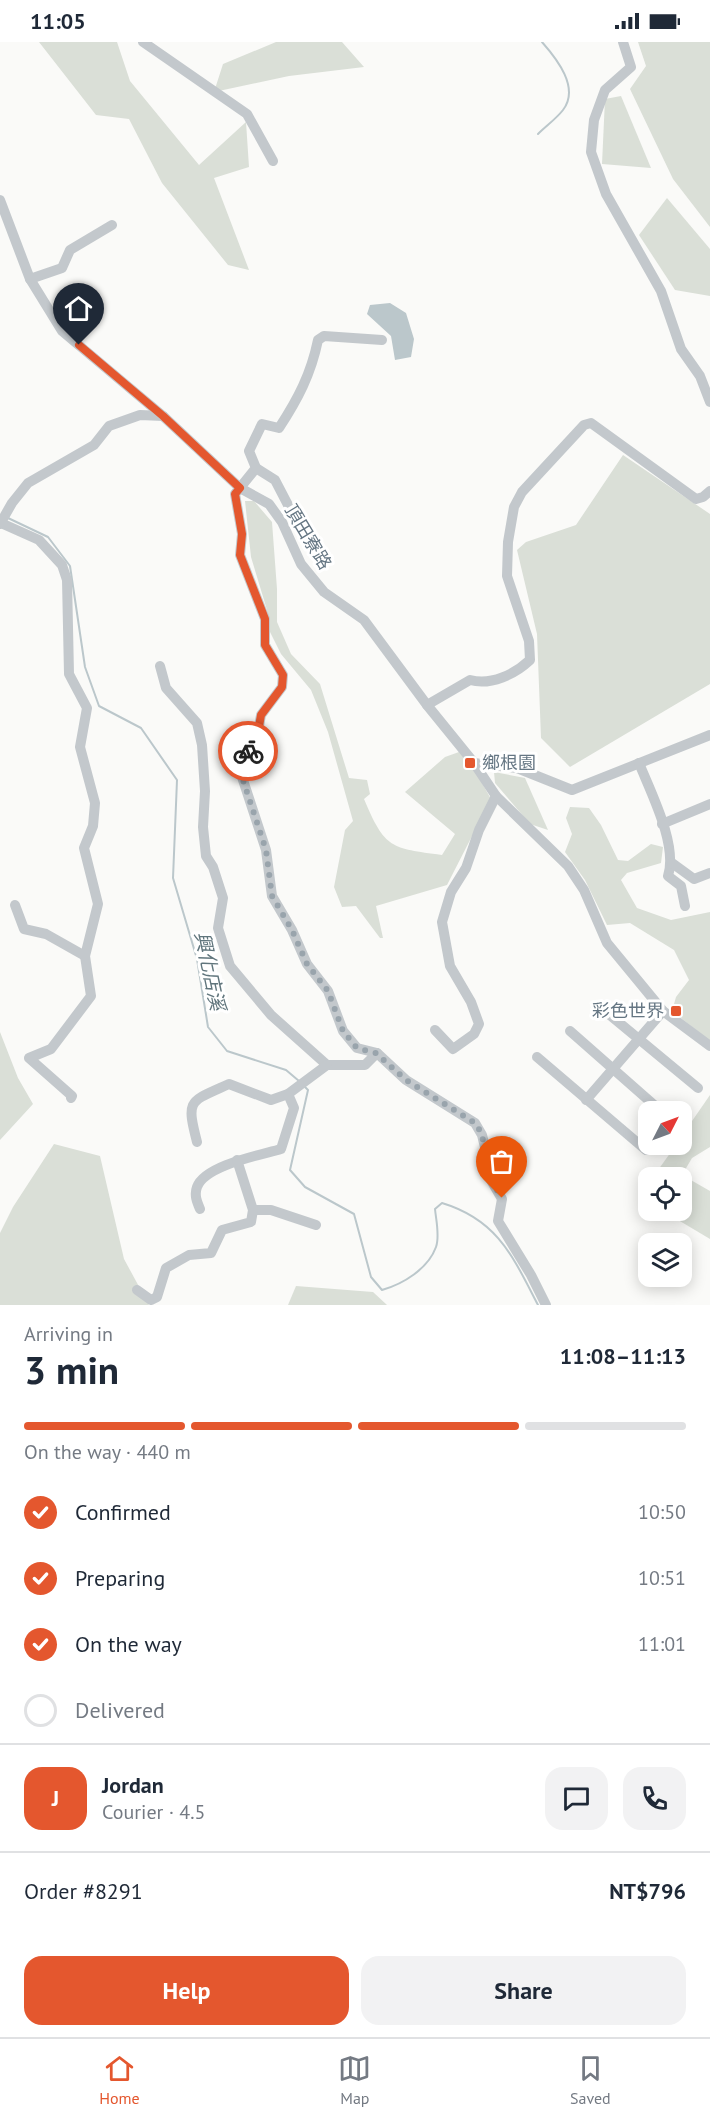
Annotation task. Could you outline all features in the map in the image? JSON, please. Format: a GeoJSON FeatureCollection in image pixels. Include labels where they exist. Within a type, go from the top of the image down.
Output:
{"type":"FeatureCollection","features":[{"type":"Feature","properties":{"kind":"street"},"geometry":{"type":"LineString","coordinates":[[143,42],[247,114],[273,161]]}},
{"type":"Feature","properties":{"kind":"street"},"geometry":{"type":"LineString","coordinates":[[623,42],[631,67],[605,90],[594,120],[591,152],[606,194],[661,291],[681,349],[700,376],[710,402]]}},
{"type":"Feature","properties":{"kind":"street","name":"頂田寮路"},"geometry":{"type":"LineString","coordinates":[[0,200],[30,279],[62,331],[163,416],[240,488],[269,504],[282,522],[301,564],[324,592],[364,620],[427,705],[474,763],[496,796],[568,866],[584,890],[607,943],[663,1011],[708,1043]]}},
{"type":"Feature","properties":{"kind":"street"},"geometry":{"type":"LineString","coordinates":[[30,279],[62,268],[70,250],[112,225]]}},
{"type":"Feature","properties":{"kind":"street"},"geometry":{"type":"LineString","coordinates":[[300,528],[275,480],[256,468],[249,451],[262,424],[279,428],[305,385],[318,340],[324,336],[382,340]]}},
{"type":"Feature","properties":{"kind":"street"},"geometry":{"type":"LineString","coordinates":[[71,1098],[72,1096],[29,1058],[51,1049],[91,996],[85,956],[98,904],[84,848],[93,826],[95,802],[80,747],[87,708],[69,674],[67,580],[62,565],[39,540],[1,523],[12,503],[28,483],[94,445],[109,426],[140,415],[163,416]]}},
{"type":"Feature","properties":{"kind":"street"},"geometry":{"type":"LineString","coordinates":[[427,705],[471,680],[482,684],[518,670],[530,660],[530,641],[507,576],[508,542],[514,507],[522,492],[584,425],[591,423],[696,499],[703,498],[710,491]]}},
{"type":"Feature","properties":{"kind":"street"},"geometry":{"type":"LineString","coordinates":[[256,468],[235,494],[242,534],[240,555],[265,619],[265,645],[283,675],[282,687],[261,715],[258,732],[242,763],[241,774],[266,850],[272,896],[292,930],[307,964],[328,991],[343,1031],[357,1048],[376,1053],[406,1080],[475,1123],[482,1134],[488,1175],[502,1198],[498,1221],[531,1275],[546,1305]]}},
{"type":"Feature","properties":{"kind":"street"},"geometry":{"type":"LineString","coordinates":[[160,666],[166,688],[197,723],[202,745],[205,846],[223,897],[218,928],[230,966],[271,1016],[327,1065]]}},
{"type":"Feature","properties":{"kind":"street"},"geometry":{"type":"LineString","coordinates":[[474,763],[517,768],[572,790],[710,735]]}},
{"type":"Feature","properties":{"kind":"street"},"geometry":{"type":"LineString","coordinates":[[639,763],[662,824],[672,863],[668,876],[681,886],[685,906]]}},
{"type":"Feature","properties":{"kind":"street"},"geometry":{"type":"LineString","coordinates":[[435,1030],[453,1050],[474,1034],[479,1024],[471,1002],[450,966],[441,922],[452,892],[466,868],[479,830],[496,796]]}},
{"type":"Feature","properties":{"kind":"street"},"geometry":{"type":"LineString","coordinates":[[662,824],[710,804]]}},
{"type":"Feature","properties":{"kind":"street"},"geometry":{"type":"LineString","coordinates":[[672,863],[694,879],[710,873]]}},
{"type":"Feature","properties":{"kind":"street"},"geometry":{"type":"LineString","coordinates":[[15,905],[24,928],[46,934],[85,956]]}},
{"type":"Feature","properties":{"kind":"street"},"geometry":{"type":"LineString","coordinates":[[605,1011],[698,1088]]}},
{"type":"Feature","properties":{"kind":"street"},"geometry":{"type":"LineString","coordinates":[[586,1100],[663,1011]]}},
{"type":"Feature","properties":{"kind":"street"},"geometry":{"type":"LineString","coordinates":[[570,1031],[649,1101]]}},
{"type":"Feature","properties":{"kind":"street"},"geometry":{"type":"LineString","coordinates":[[197,1142],[190,1113],[192,1105],[199,1097],[229,1084],[272,1100],[288,1094],[327,1065],[365,1065],[376,1053]]}},
{"type":"Feature","properties":{"kind":"street"},"geometry":{"type":"LineString","coordinates":[[537,1057],[638,1143]]}},
{"type":"Feature","properties":{"kind":"street"},"geometry":{"type":"LineString","coordinates":[[200,1209],[196,1198],[197,1187],[204,1177],[237,1160],[282,1149],[294,1108],[288,1094]]}},
{"type":"Feature","properties":{"kind":"street"},"geometry":{"type":"LineString","coordinates":[[137,1290],[151,1300],[157,1297],[165,1268],[189,1255],[211,1253],[222,1230],[251,1222],[253,1210],[237,1160]]}},
{"type":"Feature","properties":{"kind":"street"},"geometry":{"type":"LineString","coordinates":[[253,1210],[271,1210],[316,1225]]}},
{"type":"Feature","properties":{"kind":"shaded area"},"geometry":{"type":"Polygon","coordinates":[[[39,42],[117,42],[130,81],[199,165],[246,122],[249,167],[214,178],[249,270],[228,265],[162,183],[129,119],[96,115],[39,42]]]}},
{"type":"Feature","properties":{"kind":"shaded area"},"geometry":{"type":"Polygon","coordinates":[[[276,42],[342,42],[364,67],[289,76],[214,92],[223,64],[276,42]]]}},
{"type":"Feature","properties":{"kind":"shaded area"},"geometry":{"type":"Polygon","coordinates":[[[638,42],[710,42],[710,227],[673,179],[630,89],[646,66],[638,42]]]}},
{"type":"Feature","properties":{"kind":"shaded area"},"geometry":{"type":"Polygon","coordinates":[[[621,96],[651,168],[602,164],[605,99],[621,96]]]}},
{"type":"Feature","properties":{"kind":"shaded area"},"geometry":{"type":"Polygon","coordinates":[[[667,198],[710,249],[710,296],[675,290],[639,235],[667,198]]]}},
{"type":"Feature","properties":{"kind":"shaded area"},"geometry":{"type":"Polygon","coordinates":[[[390,303],[406,313],[414,339],[411,357],[395,360],[391,336],[367,314],[370,305],[390,303]]]}},
{"type":"Feature","properties":{"kind":"shaded area"},"geometry":{"type":"Polygon","coordinates":[[[623,455],[710,514],[710,684],[570,767],[541,738],[537,634],[517,550],[526,542],[576,525],[623,455]]]}},
{"type":"Feature","properties":{"kind":"shaded area"},"geometry":{"type":"Polygon","coordinates":[[[245,501],[254,501],[272,522],[277,622],[291,654],[320,684],[349,778],[367,780],[370,794],[364,799],[384,837],[400,847],[442,855],[455,834],[405,792],[445,757],[459,752],[474,769],[491,799],[447,885],[376,906],[383,938],[380,938],[356,906],[342,907],[334,887],[345,830],[353,821],[328,732],[311,690],[281,654],[270,632],[267,610],[251,557],[245,501]]]}},
{"type":"Feature","properties":{"kind":"shaded area"},"geometry":{"type":"Polygon","coordinates":[[[494,772],[525,778],[548,830],[530,824],[495,783],[494,772]]]}},
{"type":"Feature","properties":{"kind":"shaded area"},"geometry":{"type":"Polygon","coordinates":[[[570,807],[589,808],[601,825],[618,860],[628,861],[651,844],[663,847],[661,863],[627,873],[621,880],[637,908],[671,920],[710,912],[710,1041],[672,1011],[676,997],[689,980],[674,950],[630,923],[607,925],[585,880],[565,852],[572,834],[566,818],[570,807]]]}},
{"type":"Feature","properties":{"kind":"shaded area"},"geometry":{"type":"Polygon","coordinates":[[[0,1032],[18,1078],[33,1104],[0,1140],[0,1032]]]}},
{"type":"Feature","properties":{"kind":"shaded area"},"geometry":{"type":"Polygon","coordinates":[[[710,1095],[710,1147],[692,1158],[687,1167],[660,1167],[669,1155],[692,1155],[692,1121],[710,1095]]]}},
{"type":"Feature","properties":{"kind":"shaded area"},"geometry":{"type":"Polygon","coordinates":[[[54,1144],[100,1156],[124,1259],[149,1305],[0,1305],[0,1233],[13,1207],[54,1144]]]}},
{"type":"Feature","properties":{"kind":"shaded area"},"geometry":{"type":"Polygon","coordinates":[[[692,1181],[710,1191],[710,1239],[680,1221],[692,1221],[692,1181]]]}},
{"type":"Feature","properties":{"kind":"shaded area"},"geometry":{"type":"Polygon","coordinates":[[[296,1286],[373,1292],[387,1305],[288,1305],[296,1286]]]}},
{"type":"Feature","properties":{"kind":"waterway"},"geometry":{"type":"LineString","coordinates":[[538,134],[563,110],[568,101],[569,92],[568,83],[560,65],[542,42]]}},
{"type":"Feature","properties":{"kind":"waterway","name":"興化店溪"},"geometry":{"type":"LineString","coordinates":[[8,518],[48,537],[70,566],[85,667],[99,706],[141,728],[177,780],[173,878],[197,959],[208,1027],[227,1051],[286,1070],[299,1081]]}},
{"type":"Feature","properties":{"kind":"waterway","name":"興化店溪"},"geometry":{"type":"LineString","coordinates":[[305,1087],[308,1090],[290,1170],[305,1187],[354,1214],[371,1277],[382,1290],[414,1274],[432,1255],[438,1238],[435,1209],[442,1203],[477,1219],[502,1242],[538,1305]]}},
{"type":"Feature","properties":{"kind":"way so far"},"geometry":{"type":"LineString","coordinates":[[248,751],[242,763],[241,774],[266,850],[272,896],[292,930],[307,964],[328,991],[343,1031],[357,1048],[376,1053],[406,1080],[475,1123],[482,1134],[488,1159],[488,1175],[502,1198]]}},
{"type":"Feature","properties":{"kind":"place","name":"鄉根園"},"geometry":{"type":"Point","coordinates":[470,763]}},
{"type":"Feature","properties":{"kind":"place","name":"彩色世界"},"geometry":{"type":"Point","coordinates":[676,1011]}},
{"type":"Feature","properties":{"kind":"route"},"geometry":{"type":"LineString","coordinates":[[79,345],[163,416],[240,488],[235,494],[242,534],[240,555],[265,619],[265,645],[283,675],[282,687],[261,715],[258,732],[248,751]]}}]}
